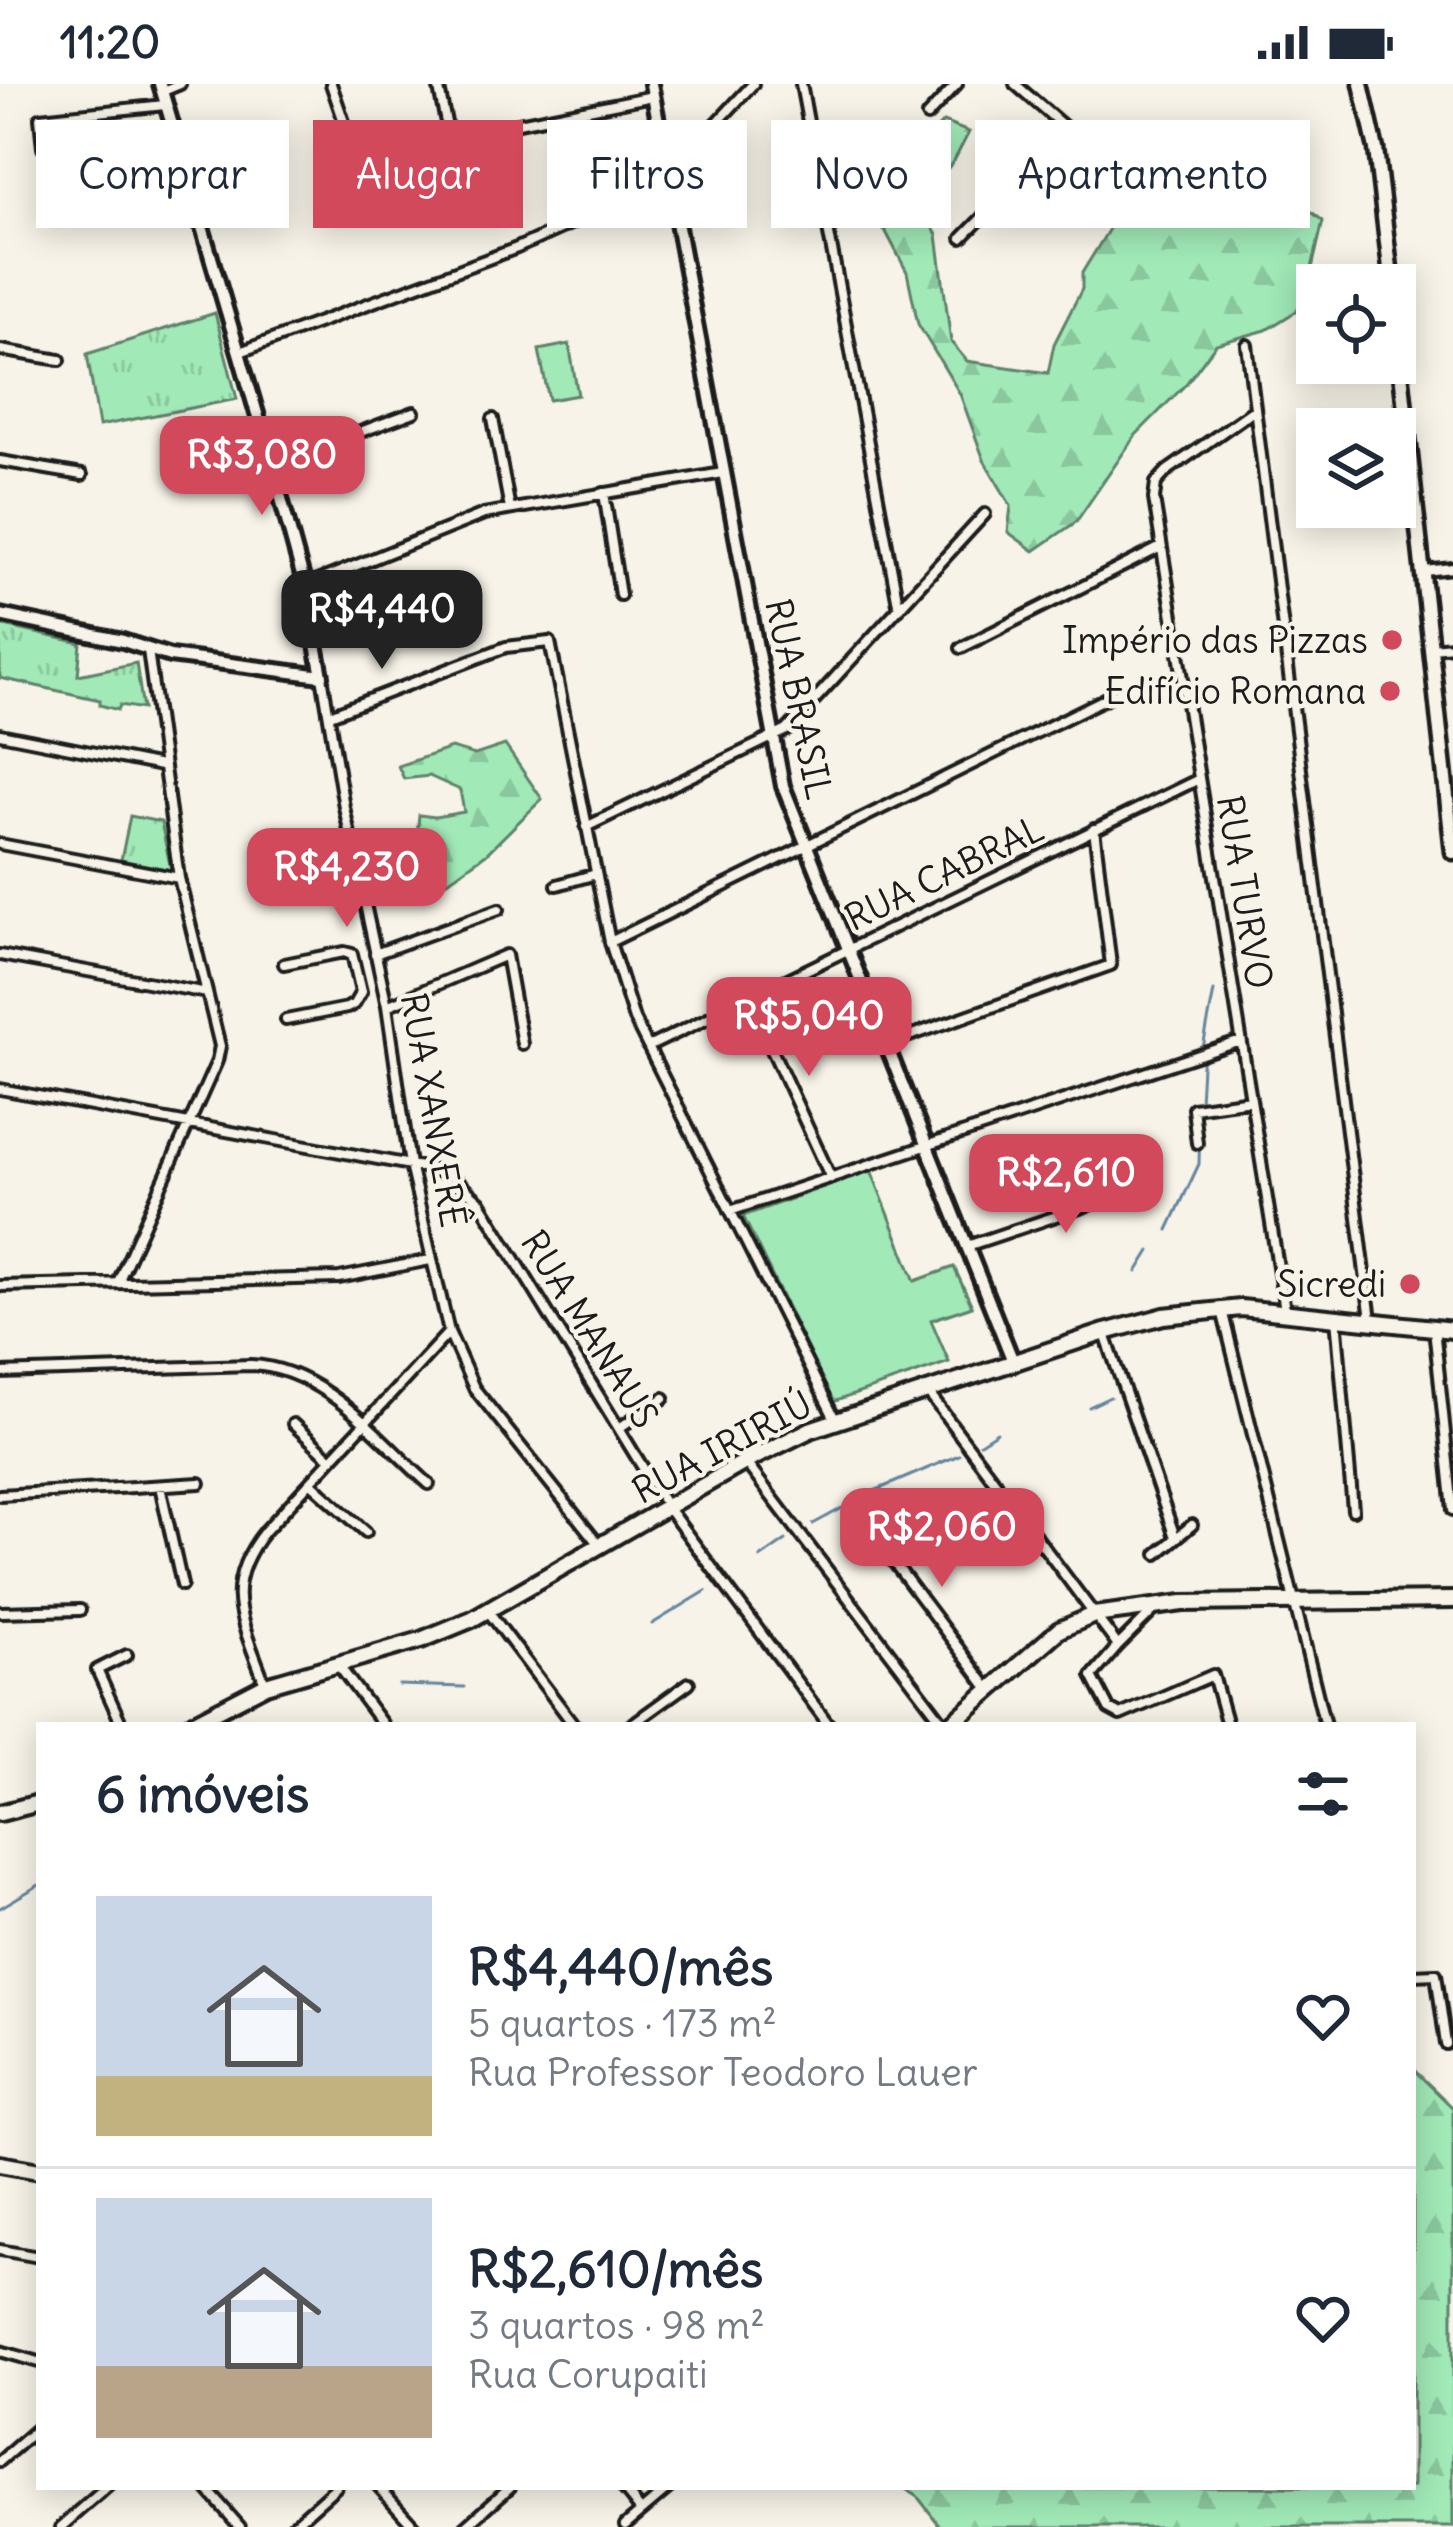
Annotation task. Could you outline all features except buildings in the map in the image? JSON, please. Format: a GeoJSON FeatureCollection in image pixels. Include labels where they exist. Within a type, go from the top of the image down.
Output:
{"type":"FeatureCollection","features":[{"type":"Feature","properties":{"kind":"main road"},"geometry":{"type":"LineString","coordinates":[[1361,84],[1376,149],[1390,264]]}},
{"type":"Feature","properties":{"kind":"main road"},"geometry":{"type":"LineString","coordinates":[[1402,384],[1453,852]]}},
{"type":"Feature","properties":{"kind":"main road","name":"RUA IRIRIÚ"},"geometry":{"type":"LineString","coordinates":[[195,1722],[266,1685],[421,1640],[488,1610],[745,1462],[836,1420],[1105,1332],[1164,1316],[1221,1309],[1285,1310],[1453,1330]]}},
{"type":"Feature","properties":{"kind":"main road"},"geometry":{"type":"LineString","coordinates":[[952,1722],[1060,1630],[1094,1615],[1159,1606],[1453,1600]]}},
{"type":"Feature","properties":{"kind":"main road"},"geometry":{"type":"LineString","coordinates":[[0,1813],[36,1804]]}},
{"type":"Feature","properties":{"kind":"main road"},"geometry":{"type":"LineString","coordinates":[[0,2164],[36,2170]]}},
{"type":"Feature","properties":{"kind":"street"},"geometry":{"type":"LineString","coordinates":[[162,88],[180,84]]}},
{"type":"Feature","properties":{"kind":"street"},"geometry":{"type":"LineString","coordinates":[[331,84],[343,120]]}},
{"type":"Feature","properties":{"kind":"street"},"geometry":{"type":"LineString","coordinates":[[437,84],[445,120]]}},
{"type":"Feature","properties":{"kind":"street"},"geometry":{"type":"LineString","coordinates":[[721,120],[753,84]]}},
{"type":"Feature","properties":{"kind":"street"},"geometry":{"type":"LineString","coordinates":[[801,84],[899,609]]}},
{"type":"Feature","properties":{"kind":"street"},"geometry":{"type":"LineString","coordinates":[[927,116],[957,84]]}},
{"type":"Feature","properties":{"kind":"street"},"geometry":{"type":"LineString","coordinates":[[962,238],[1068,130],[1015,84]]}},
{"type":"Feature","properties":{"kind":"street","name":"RUA XANXERÊ"},"geometry":{"type":"LineString","coordinates":[[162,88],[304,586],[387,1006],[410,1165],[449,1332],[474,1388],[600,1546]]}},
{"type":"Feature","properties":{"kind":"street"},"geometry":{"type":"LineString","coordinates":[[522,120],[652,90]]}},
{"type":"Feature","properties":{"kind":"street","name":"RUA BRASIL"},"geometry":{"type":"LineString","coordinates":[[652,90],[658,120]]}},
{"type":"Feature","properties":{"kind":"street"},"geometry":{"type":"LineString","coordinates":[[40,120],[167,105]]}},
{"type":"Feature","properties":{"kind":"street"},"geometry":{"type":"LineString","coordinates":[[240,352],[561,228]]}},
{"type":"Feature","properties":{"kind":"street","name":"RUA BRASIL"},"geometry":{"type":"LineString","coordinates":[[679,228],[783,786],[1015,1364]]}},
{"type":"Feature","properties":{"kind":"street"},"geometry":{"type":"LineString","coordinates":[[1247,345],[1371,1320]]}},
{"type":"Feature","properties":{"kind":"street"},"geometry":{"type":"LineString","coordinates":[[0,350],[59,360]]}},
{"type":"Feature","properties":{"kind":"street","name":"RUA TURVO"},"geometry":{"type":"LineString","coordinates":[[1255,409],[1167,471],[1156,483],[1154,499],[1285,1310]]}},
{"type":"Feature","properties":{"kind":"street"},"geometry":{"type":"LineString","coordinates":[[272,465],[414,412]]}},
{"type":"Feature","properties":{"kind":"street"},"geometry":{"type":"LineString","coordinates":[[493,419],[510,509]]}},
{"type":"Feature","properties":{"kind":"street"},"geometry":{"type":"LineString","coordinates":[[0,461],[82,475]]}},
{"type":"Feature","properties":{"kind":"street"},"geometry":{"type":"LineString","coordinates":[[304,586],[467,520],[723,472]]}},
{"type":"Feature","properties":{"kind":"street"},"geometry":{"type":"LineString","coordinates":[[604,493],[620,596]]}},
{"type":"Feature","properties":{"kind":"street"},"geometry":{"type":"LineString","coordinates":[[586,827],[773,739],[796,722],[985,514]]}},
{"type":"Feature","properties":{"kind":"street"},"geometry":{"type":"LineString","coordinates":[[961,648],[1162,547]]}},
{"type":"Feature","properties":{"kind":"street"},"geometry":{"type":"LineString","coordinates":[[1422,571],[1453,568]]}},
{"type":"Feature","properties":{"kind":"street"},"geometry":{"type":"LineString","coordinates":[[0,615],[170,656],[322,676]]}},
{"type":"Feature","properties":{"kind":"street"},"geometry":{"type":"LineString","coordinates":[[330,715],[519,643],[550,642],[624,991],[836,1420]]}},
{"type":"Feature","properties":{"kind":"street"},"geometry":{"type":"LineString","coordinates":[[1430,648],[1453,646]]}},
{"type":"Feature","properties":{"kind":"street"},"geometry":{"type":"LineString","coordinates":[[118,1282],[220,1054],[220,1036],[179,878],[147,648]]}},
{"type":"Feature","properties":{"kind":"street"},"geometry":{"type":"LineString","coordinates":[[610,942],[1120,691]]}},
{"type":"Feature","properties":{"kind":"street"},"geometry":{"type":"LineString","coordinates":[[0,734],[160,766]]}},
{"type":"Feature","properties":{"kind":"street","name":"RUA CABRAL"},"geometry":{"type":"LineString","coordinates":[[648,1047],[1199,778]]}},
{"type":"Feature","properties":{"kind":"street"},"geometry":{"type":"LineString","coordinates":[[885,1045],[1111,965],[1094,830]]}},
{"type":"Feature","properties":{"kind":"street"},"geometry":{"type":"LineString","coordinates":[[0,844],[179,878]]}},
{"type":"Feature","properties":{"kind":"street"},"geometry":{"type":"LineString","coordinates":[[557,885],[596,874]]}},
{"type":"Feature","properties":{"kind":"street"},"geometry":{"type":"LineString","coordinates":[[375,954],[499,909]]}},
{"type":"Feature","properties":{"kind":"street"},"geometry":{"type":"LineString","coordinates":[[284,964],[344,952],[356,960],[361,985],[359,997],[347,1008],[286,1020]]}},
{"type":"Feature","properties":{"kind":"street"},"geometry":{"type":"LineString","coordinates":[[0,955],[207,993]]}},
{"type":"Feature","properties":{"kind":"street"},"geometry":{"type":"LineString","coordinates":[[387,1006],[506,955],[522,1043]]}},
{"type":"Feature","properties":{"kind":"street"},"geometry":{"type":"LineString","coordinates":[[361,985],[381,980]]}},
{"type":"Feature","properties":{"kind":"street"},"geometry":{"type":"LineString","coordinates":[[748,998],[831,1178]]}},
{"type":"Feature","properties":{"kind":"street"},"geometry":{"type":"LineString","coordinates":[[730,1211],[1242,1041]]}},
{"type":"Feature","properties":{"kind":"street","name":"RUA MANAUS"},"geometry":{"type":"LineString","coordinates":[[0,1089],[410,1165],[453,1178],[480,1202],[668,1507],[828,1722]]}},
{"type":"Feature","properties":{"kind":"street"},"geometry":{"type":"LineString","coordinates":[[1196,1143],[1193,1108],[1251,1100]]}},
{"type":"Feature","properties":{"kind":"street"},"geometry":{"type":"LineString","coordinates":[[967,1246],[1152,1184]]}},
{"type":"Feature","properties":{"kind":"street"},"geometry":{"type":"LineString","coordinates":[[0,1286],[339,1278],[430,1260]]}},
{"type":"Feature","properties":{"kind":"street"},"geometry":{"type":"LineString","coordinates":[[1221,1309],[1324,1722]]}},
{"type":"Feature","properties":{"kind":"street"},"geometry":{"type":"LineString","coordinates":[[1336,1316],[1353,1510]]}},
{"type":"Feature","properties":{"kind":"street"},"geometry":{"type":"LineString","coordinates":[[1434,1328],[1453,1510]]}},
{"type":"Feature","properties":{"kind":"street"},"geometry":{"type":"LineString","coordinates":[[266,1685],[239,1610],[238,1577],[256,1542],[449,1332]]}},
{"type":"Feature","properties":{"kind":"street"},"geometry":{"type":"LineString","coordinates":[[1105,1332],[1175,1537]]}},
{"type":"Feature","properties":{"kind":"street"},"geometry":{"type":"LineString","coordinates":[[0,1373],[268,1365],[313,1382],[428,1484]]}},
{"type":"Feature","properties":{"kind":"street"},"geometry":{"type":"LineString","coordinates":[[927,1391],[1118,1646]]}},
{"type":"Feature","properties":{"kind":"street"},"geometry":{"type":"LineString","coordinates":[[619,1428],[664,1398]]}},
{"type":"Feature","properties":{"kind":"street"},"geometry":{"type":"LineString","coordinates":[[293,1424],[331,1459]]}},
{"type":"Feature","properties":{"kind":"street"},"geometry":{"type":"LineString","coordinates":[[745,1462],[946,1722]]}},
{"type":"Feature","properties":{"kind":"street"},"geometry":{"type":"LineString","coordinates":[[310,1481],[366,1532]]}},
{"type":"Feature","properties":{"kind":"street"},"geometry":{"type":"LineString","coordinates":[[0,1495],[200,1484]]}},
{"type":"Feature","properties":{"kind":"street"},"geometry":{"type":"LineString","coordinates":[[160,1486],[182,1585]]}},
{"type":"Feature","properties":{"kind":"street"},"geometry":{"type":"LineString","coordinates":[[859,1516],[990,1690]]}},
{"type":"Feature","properties":{"kind":"street"},"geometry":{"type":"LineString","coordinates":[[1157,1554],[1192,1525]]}},
{"type":"Feature","properties":{"kind":"street"},"geometry":{"type":"LineString","coordinates":[[1159,1606],[1092,1676],[1114,1714],[1213,1675],[1226,1722]]}},
{"type":"Feature","properties":{"kind":"street"},"geometry":{"type":"LineString","coordinates":[[0,1612],[80,1610]]}},
{"type":"Feature","properties":{"kind":"street"},"geometry":{"type":"LineString","coordinates":[[488,1610],[572,1722]]}},
{"type":"Feature","properties":{"kind":"street"},"geometry":{"type":"LineString","coordinates":[[121,1722],[97,1670],[127,1655]]}},
{"type":"Feature","properties":{"kind":"street"},"geometry":{"type":"LineString","coordinates":[[338,1665],[381,1722]]}},
{"type":"Feature","properties":{"kind":"street"},"geometry":{"type":"LineString","coordinates":[[635,1722],[689,1683]]}},
{"type":"Feature","properties":{"kind":"street"},"geometry":{"type":"LineString","coordinates":[[1416,1975],[1436,1974],[1446,2044]]}},
{"type":"Feature","properties":{"kind":"street"},"geometry":{"type":"LineString","coordinates":[[0,2250],[36,2256]]}},
{"type":"Feature","properties":{"kind":"street"},"geometry":{"type":"LineString","coordinates":[[0,2351],[36,2361]]}},
{"type":"Feature","properties":{"kind":"street"},"geometry":{"type":"LineString","coordinates":[[0,2461],[36,2430]]}},
{"type":"Feature","properties":{"kind":"street"},"geometry":{"type":"LineString","coordinates":[[63,2526],[104,2490]]}},
{"type":"Feature","properties":{"kind":"street"},"geometry":{"type":"LineString","coordinates":[[208,2490],[240,2527]]}},
{"type":"Feature","properties":{"kind":"street"},"geometry":{"type":"LineString","coordinates":[[291,2527],[333,2490]]}},
{"type":"Feature","properties":{"kind":"street"},"geometry":{"type":"LineString","coordinates":[[382,2490],[415,2527]]}},
{"type":"Feature","properties":{"kind":"street"},"geometry":{"type":"LineString","coordinates":[[465,2527],[507,2490]]}},
{"type":"Feature","properties":{"kind":"street"},"geometry":{"type":"LineString","coordinates":[[624,2490],[641,2511]]}},
{"type":"Feature","properties":{"kind":"street"},"geometry":{"type":"LineString","coordinates":[[626,2525],[666,2490]]}},
{"type":"Feature","properties":{"kind":"green space"},"geometry":{"type":"Polygon","coordinates":[[[951,125],[969,132],[951,164],[951,125]]]}},
{"type":"Feature","properties":{"kind":"green space"},"geometry":{"type":"Polygon","coordinates":[[[1310,211],[1323,221],[1313,264],[1296,264],[1296,311],[1266,330],[1216,344],[1186,384],[1135,436],[1076,522],[1034,551],[1008,532],[1011,506],[984,460],[960,394],[918,324],[907,272],[881,228],[933,228],[951,342],[967,361],[1048,373],[1054,344],[1082,289],[1082,273],[1109,228],[1310,228],[1310,211]]]}},
{"type":"Feature","properties":{"kind":"green space"},"geometry":{"type":"Polygon","coordinates":[[[215,313],[237,399],[99,426],[87,354],[215,313]]]}},
{"type":"Feature","properties":{"kind":"green space"},"geometry":{"type":"Polygon","coordinates":[[[569,344],[578,395],[549,400],[539,350],[569,344]]]}},
{"type":"Feature","properties":{"kind":"green space"},"geometry":{"type":"Polygon","coordinates":[[[0,625],[81,643],[78,675],[136,663],[143,709],[120,705],[118,710],[100,705],[100,700],[0,678],[0,625]]]}},
{"type":"Feature","properties":{"kind":"green space"},"geometry":{"type":"Polygon","coordinates":[[[505,745],[542,799],[486,854],[448,881],[378,901],[366,855],[396,855],[416,845],[419,815],[464,812],[460,790],[429,776],[404,779],[398,766],[451,748],[475,755],[505,745]]]}},
{"type":"Feature","properties":{"kind":"green space"},"geometry":{"type":"Polygon","coordinates":[[[130,816],[161,822],[171,870],[121,860],[130,816]]]}},
{"type":"Feature","properties":{"kind":"green space"},"geometry":{"type":"Polygon","coordinates":[[[871,1170],[915,1281],[954,1267],[972,1306],[931,1320],[949,1362],[833,1402],[743,1216],[871,1170]]]}},
{"type":"Feature","properties":{"kind":"green space"},"geometry":{"type":"Polygon","coordinates":[[[1416,2072],[1453,2108],[1453,2527],[941,2527],[907,2490],[1416,2490],[1416,2072]]]}},
{"type":"Feature","properties":{"kind":"waterway"},"geometry":{"type":"LineString","coordinates":[[1200,1102],[1203,1048],[1214,991]]}},
{"type":"Feature","properties":{"kind":"waterway"},"geometry":{"type":"LineString","coordinates":[[1168,1230],[1199,1164],[1200,1111]]}},
{"type":"Feature","properties":{"kind":"waterway"},"geometry":{"type":"LineString","coordinates":[[1137,1272],[1150,1251]]}},
{"type":"Feature","properties":{"kind":"waterway"},"geometry":{"type":"LineString","coordinates":[[1089,1407],[1110,1397]]}},
{"type":"Feature","properties":{"kind":"waterway"},"geometry":{"type":"LineString","coordinates":[[980,1443],[997,1432]]}},
{"type":"Feature","properties":{"kind":"waterway"},"geometry":{"type":"LineString","coordinates":[[813,1524],[872,1492],[959,1455]]}},
{"type":"Feature","properties":{"kind":"waterway"},"geometry":{"type":"LineString","coordinates":[[760,1558],[786,1540]]}},
{"type":"Feature","properties":{"kind":"waterway"},"geometry":{"type":"LineString","coordinates":[[652,1624],[706,1591]]}},
{"type":"Feature","properties":{"kind":"waterway"},"geometry":{"type":"LineString","coordinates":[[399,1685],[464,1687]]}},
{"type":"Feature","properties":{"kind":"waterway"},"geometry":{"type":"LineString","coordinates":[[0,1908],[36,1887]]}},
{"type":"Feature","properties":{"kind":"place","name":"Império das Pizzas"},"geometry":{"type":"Point","coordinates":[1392,640]}},
{"type":"Feature","properties":{"kind":"place","name":"Edifício Romana"},"geometry":{"type":"Point","coordinates":[1390,691]}},
{"type":"Feature","properties":{"kind":"place","name":"Sicredi"},"geometry":{"type":"Point","coordinates":[1410,1284]}}]}
